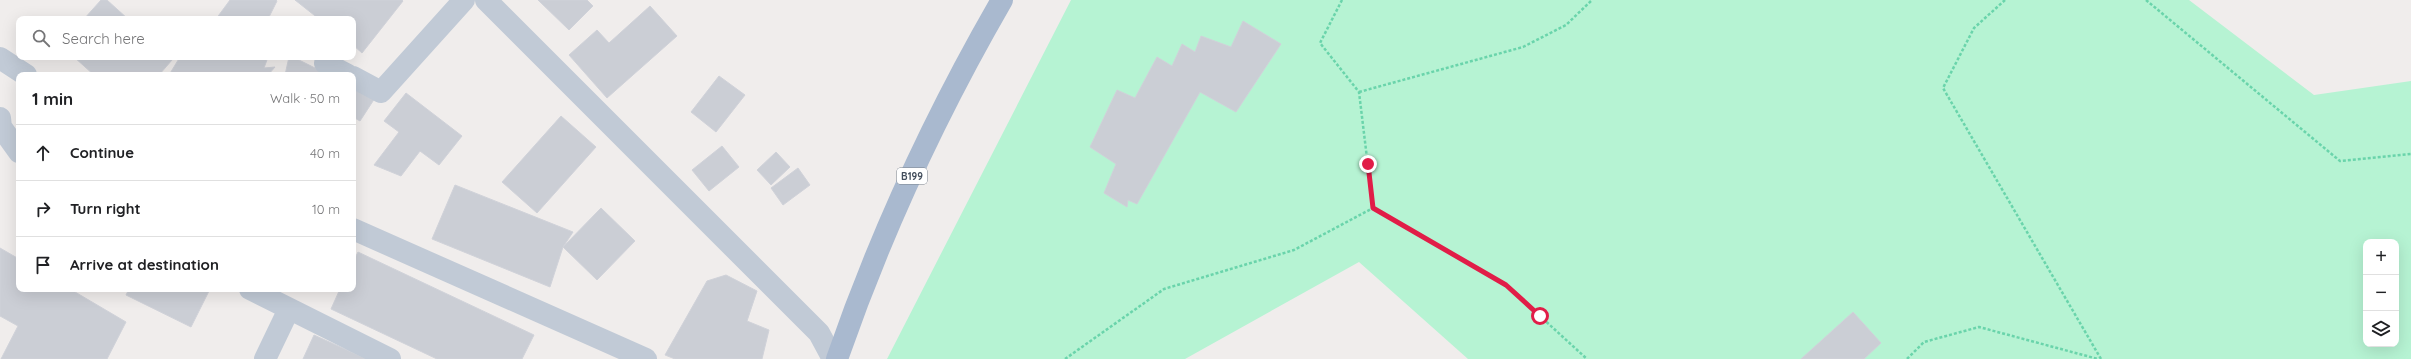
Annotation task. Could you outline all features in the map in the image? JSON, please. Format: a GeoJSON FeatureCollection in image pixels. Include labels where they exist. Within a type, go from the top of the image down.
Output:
{"type":"FeatureCollection","features":[{"type":"Feature","properties":{"kind":"main road","name":"B199"},"geometry":{"type":"LineString","coordinates":[[837,359],[863,283],[959,74],[1002,0]]}},
{"type":"Feature","properties":{"kind":"street"},"geometry":{"type":"LineString","coordinates":[[356,79],[381,92],[464,0]]}},
{"type":"Feature","properties":{"kind":"street"},"geometry":{"type":"LineString","coordinates":[[486,0],[819,333],[833,359]]}},
{"type":"Feature","properties":{"kind":"street"},"geometry":{"type":"LineString","coordinates":[[0,58],[21,72]]}},
{"type":"Feature","properties":{"kind":"street"},"geometry":{"type":"LineString","coordinates":[[325,63],[342,72]]}},
{"type":"Feature","properties":{"kind":"street"},"geometry":{"type":"LineString","coordinates":[[0,118],[1,127],[16,148]]}},
{"type":"Feature","properties":{"kind":"street"},"geometry":{"type":"LineString","coordinates":[[356,230],[646,359]]}},
{"type":"Feature","properties":{"kind":"street"},"geometry":{"type":"LineString","coordinates":[[256,292],[390,359]]}},
{"type":"Feature","properties":{"kind":"street"},"geometry":{"type":"LineString","coordinates":[[265,359],[289,309]]}},
{"type":"Feature","properties":{"kind":"path"},"geometry":{"type":"LineString","coordinates":[[1342,0],[1320,43],[1359,92],[1373,208]]}},
{"type":"Feature","properties":{"kind":"path"},"geometry":{"type":"LineString","coordinates":[[1359,92],[1523,48],[1566,26],[1592,0]]}},
{"type":"Feature","properties":{"kind":"path"},"geometry":{"type":"LineString","coordinates":[[2005,0],[1974,28],[1943,88],[2101,359]]}},
{"type":"Feature","properties":{"kind":"path"},"geometry":{"type":"LineString","coordinates":[[2146,0],[2340,161],[2411,154]]}},
{"type":"Feature","properties":{"kind":"path"},"geometry":{"type":"LineString","coordinates":[[1065,359],[1164,289],[1294,250],[1373,208]]}},
{"type":"Feature","properties":{"kind":"path"},"geometry":{"type":"LineString","coordinates":[[1373,208],[1506,285],[1587,359]]}},
{"type":"Feature","properties":{"kind":"path"},"geometry":{"type":"LineString","coordinates":[[1907,359],[1924,342],[1979,327],[2098,359]]}},
{"type":"Feature","properties":{"kind":"green space"},"geometry":{"type":"Polygon","coordinates":[[[1071,0],[2189,0],[2314,95],[2411,81],[2411,359],[1468,359],[1359,262],[1185,359],[887,359],[1071,0]]]}},
{"type":"Feature","properties":{"kind":"building"},"geometry":{"type":"Polygon","coordinates":[[[101,0],[107,0],[125,16],[87,16],[101,0]]]}},
{"type":"Feature","properties":{"kind":"building"},"geometry":{"type":"Polygon","coordinates":[[[230,0],[277,1],[270,16],[218,16],[230,0]]]}},
{"type":"Feature","properties":{"kind":"building"},"geometry":{"type":"Polygon","coordinates":[[[295,0],[403,1],[362,53],[356,48],[356,16],[315,16],[295,0]]]}},
{"type":"Feature","properties":{"kind":"building"},"geometry":{"type":"Polygon","coordinates":[[[538,0],[587,0],[593,6],[569,30],[538,0]]]}},
{"type":"Feature","properties":{"kind":"building"},"geometry":{"type":"Polygon","coordinates":[[[650,6],[677,36],[607,98],[569,55],[597,30],[609,43],[650,6]]]}},
{"type":"Feature","properties":{"kind":"building"},"geometry":{"type":"Polygon","coordinates":[[[1243,21],[1281,44],[1236,112],[1200,92],[1137,204],[1128,200],[1127,207],[1104,193],[1116,164],[1090,147],[1117,90],[1135,98],[1157,57],[1172,66],[1182,44],[1195,52],[1201,36],[1231,47],[1243,21]]]}},
{"type":"Feature","properties":{"kind":"building"},"geometry":{"type":"Polygon","coordinates":[[[77,60],[172,60],[162,72],[91,72],[77,60]]]}},
{"type":"Feature","properties":{"kind":"building"},"geometry":{"type":"Polygon","coordinates":[[[178,60],[267,60],[264,68],[275,67],[271,72],[171,72],[178,60]]]}},
{"type":"Feature","properties":{"kind":"building"},"geometry":{"type":"Polygon","coordinates":[[[288,60],[299,60],[323,72],[286,72],[288,60]]]}},
{"type":"Feature","properties":{"kind":"building"},"geometry":{"type":"Polygon","coordinates":[[[719,76],[745,95],[716,132],[691,112],[719,76]]]}},
{"type":"Feature","properties":{"kind":"building"},"geometry":{"type":"Polygon","coordinates":[[[356,88],[375,98],[360,121],[356,119],[356,88]]]}},
{"type":"Feature","properties":{"kind":"building"},"geometry":{"type":"Polygon","coordinates":[[[406,93],[462,136],[439,165],[420,151],[401,176],[374,165],[399,132],[384,121],[406,93]]]}},
{"type":"Feature","properties":{"kind":"building"},"geometry":{"type":"Polygon","coordinates":[[[561,116],[596,147],[537,213],[502,182],[561,116]]]}},
{"type":"Feature","properties":{"kind":"building"},"geometry":{"type":"Polygon","coordinates":[[[722,146],[739,167],[709,191],[692,170],[722,146]]]}},
{"type":"Feature","properties":{"kind":"building"},"geometry":{"type":"Polygon","coordinates":[[[776,152],[790,167],[771,185],[757,170],[776,152]]]}},
{"type":"Feature","properties":{"kind":"building"},"geometry":{"type":"Polygon","coordinates":[[[798,168],[810,185],[783,205],[771,188],[798,168]]]}},
{"type":"Feature","properties":{"kind":"building"},"geometry":{"type":"Polygon","coordinates":[[[455,185],[573,232],[563,247],[550,287],[432,239],[455,185]]]}},
{"type":"Feature","properties":{"kind":"building"},"geometry":{"type":"Polygon","coordinates":[[[601,208],[635,241],[597,280],[563,247],[601,208]]]}},
{"type":"Feature","properties":{"kind":"building"},"geometry":{"type":"Polygon","coordinates":[[[0,248],[16,257],[16,292],[75,292],[126,322],[107,359],[1,359],[18,326],[0,316],[0,248]]]}},
{"type":"Feature","properties":{"kind":"building"},"geometry":{"type":"Polygon","coordinates":[[[358,252],[534,335],[522,359],[437,359],[331,309],[339,292],[356,292],[356,256],[358,252]]]}},
{"type":"Feature","properties":{"kind":"building"},"geometry":{"type":"Polygon","coordinates":[[[726,275],[757,291],[747,321],[769,330],[762,359],[675,359],[665,355],[707,281],[726,275]]]}},
{"type":"Feature","properties":{"kind":"building"},"geometry":{"type":"Polygon","coordinates":[[[128,292],[208,292],[191,327],[126,295],[128,292]]]}},
{"type":"Feature","properties":{"kind":"building"},"geometry":{"type":"Polygon","coordinates":[[[1853,312],[1881,343],[1864,359],[1801,359],[1853,312]]]}},
{"type":"Feature","properties":{"kind":"building"},"geometry":{"type":"Polygon","coordinates":[[[314,335],[367,359],[303,359],[314,335]]]}},
{"type":"Feature","properties":{"kind":"route"},"geometry":{"type":"LineString","coordinates":[[1368,164],[1373,208],[1506,285],[1540,316]]}}]}
